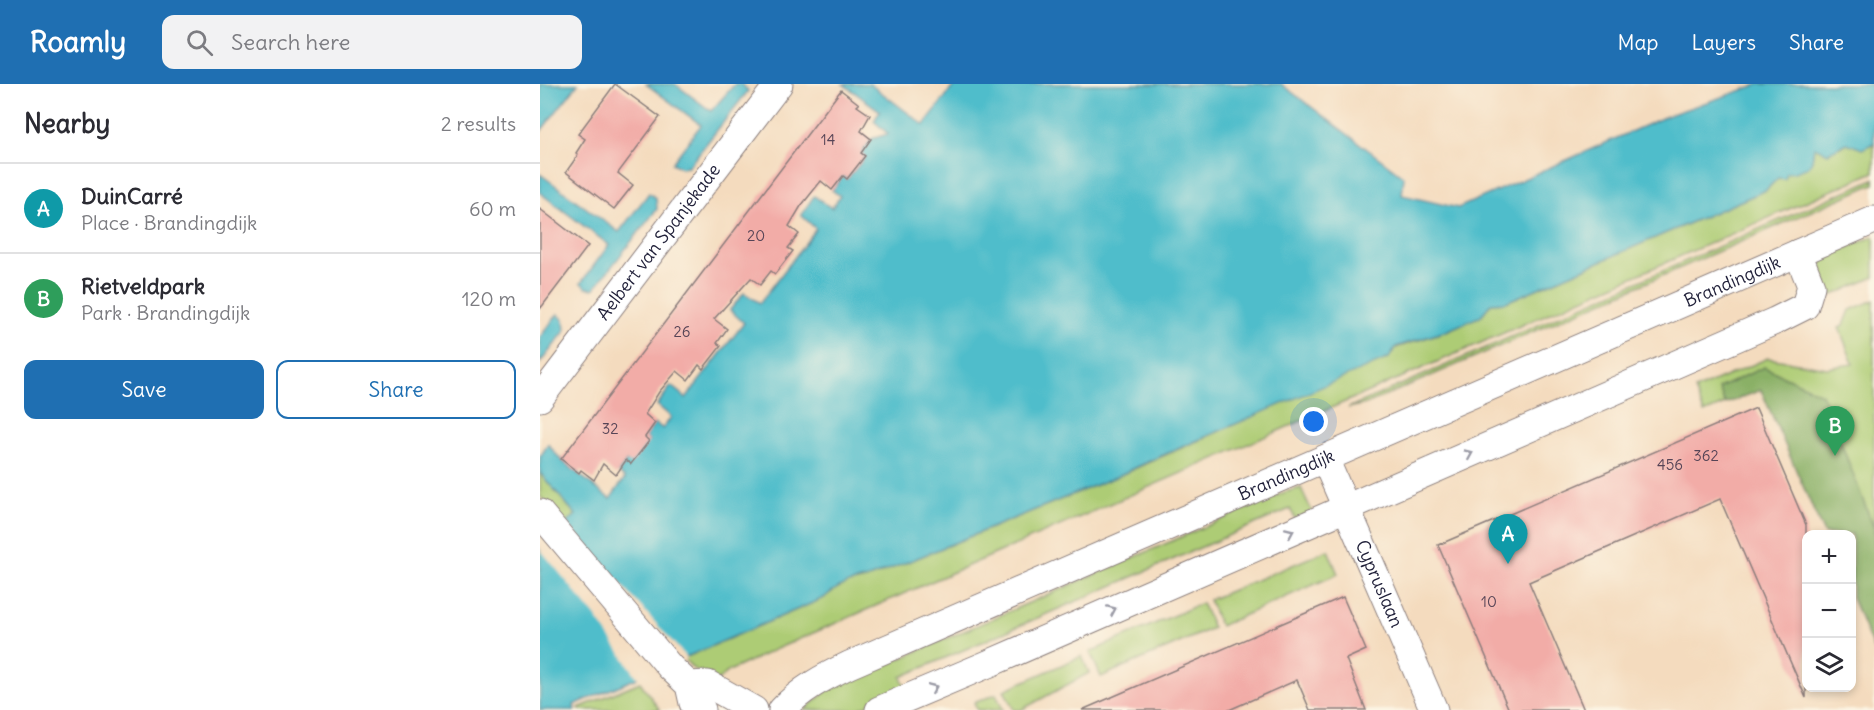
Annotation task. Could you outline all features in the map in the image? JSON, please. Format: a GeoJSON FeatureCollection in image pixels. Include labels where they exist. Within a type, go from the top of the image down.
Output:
{"type":"FeatureCollection","features":[{"type":"Feature","properties":{"kind":"street","name":"Aelbert van Spanjekade"},"geometry":{"type":"LineString","coordinates":[[540,398],[779,84]]}},
{"type":"Feature","properties":{"kind":"street","name":"Brandingdijk"},"geometry":{"type":"LineString","coordinates":[[782,710],[812,684],[849,665],[1874,220]]}},
{"type":"Feature","properties":{"kind":"street","name":"Brandingdijk"},"geometry":{"type":"LineString","coordinates":[[879,710],[1679,364],[1805,306],[1811,286],[1798,253]]}},
{"type":"Feature","properties":{"kind":"street","name":"Cypruslaan"},"geometry":{"type":"LineString","coordinates":[[1325,459],[1434,710]]}},
{"type":"Feature","properties":{"kind":"street"},"geometry":{"type":"LineString","coordinates":[[545,518],[680,676],[693,703],[702,710]]}},
{"type":"Feature","properties":{"kind":"street"},"geometry":{"type":"LineString","coordinates":[[680,676],[708,684],[754,710]]}},
{"type":"Feature","properties":{"kind":"green space"},"geometry":{"type":"Polygon","coordinates":[[[1847,143],[1862,148],[1874,143],[1874,172],[774,650],[729,671],[717,681],[692,668],[684,658],[824,598],[844,585],[866,579],[1118,476],[1297,397],[1396,348],[1481,316],[1491,303],[1506,302],[1766,190],[1787,172],[1795,172],[1812,160],[1814,147],[1841,147],[1847,143]]]}},
{"type":"Feature","properties":{"kind":"green space"},"geometry":{"type":"Polygon","coordinates":[[[1874,179],[1874,184],[1366,404],[1348,408],[1874,179]]]}},
{"type":"Feature","properties":{"kind":"green space"},"geometry":{"type":"Polygon","coordinates":[[[1874,236],[1874,277],[1829,295],[1821,269],[1822,261],[1830,255],[1874,236]]]}},
{"type":"Feature","properties":{"kind":"green space"},"geometry":{"type":"Polygon","coordinates":[[[1874,300],[1874,628],[1856,551],[1856,530],[1850,530],[1760,377],[1719,389],[1725,404],[1704,413],[1695,390],[1768,358],[1827,368],[1853,364],[1839,327],[1844,325],[1850,310],[1874,300]]]}},
{"type":"Feature","properties":{"kind":"green space"},"geometry":{"type":"Polygon","coordinates":[[[1764,367],[1822,394],[1874,528],[1874,650],[1856,607],[1856,530],[1822,530],[1761,390],[1725,404],[1719,388],[1764,367]]]}},
{"type":"Feature","properties":{"kind":"green space"},"geometry":{"type":"Polygon","coordinates":[[[540,473],[576,515],[565,524],[540,496],[540,473]]]}},
{"type":"Feature","properties":{"kind":"green space"},"geometry":{"type":"Polygon","coordinates":[[[1301,488],[1312,512],[1296,520],[1290,509],[901,677],[906,688],[857,710],[804,710],[829,689],[1285,492],[1301,488]]]}},
{"type":"Feature","properties":{"kind":"green space"},"geometry":{"type":"Polygon","coordinates":[[[1328,550],[1338,574],[1220,626],[1209,600],[1328,550]]]}},
{"type":"Feature","properties":{"kind":"green space"},"geometry":{"type":"Polygon","coordinates":[[[1202,603],[1213,628],[1101,677],[1090,652],[1202,603]]]}},
{"type":"Feature","properties":{"kind":"green space"},"geometry":{"type":"Polygon","coordinates":[[[1082,656],[1089,673],[1021,710],[1014,710],[1004,690],[1082,656]]]}},
{"type":"Feature","properties":{"kind":"green space"},"geometry":{"type":"Polygon","coordinates":[[[640,682],[660,710],[580,710],[579,708],[640,682]]]}},
{"type":"Feature","properties":{"kind":"green space"},"geometry":{"type":"Polygon","coordinates":[[[996,694],[1003,710],[977,710],[974,703],[996,694]]]}},
{"type":"Feature","properties":{"kind":"water"},"geometry":{"type":"Polygon","coordinates":[[[540,84],[578,84],[540,132],[540,84]]]}},
{"type":"Feature","properties":{"kind":"water"},"geometry":{"type":"Polygon","coordinates":[[[646,84],[675,84],[711,111],[735,84],[742,84],[748,91],[688,167],[681,168],[672,163],[701,125],[646,84]]]}},
{"type":"Feature","properties":{"kind":"water"},"geometry":{"type":"Polygon","coordinates":[[[843,84],[870,84],[924,125],[955,84],[1281,84],[1404,177],[1402,195],[1458,208],[1669,115],[1760,84],[1874,84],[1874,143],[1862,149],[1847,143],[1828,153],[1814,147],[1809,167],[1787,173],[1785,179],[1778,178],[1766,190],[1506,302],[1491,303],[1481,316],[1446,331],[1396,347],[1389,358],[1118,476],[866,579],[844,585],[824,598],[574,705],[575,710],[540,710],[540,546],[576,515],[540,473],[540,457],[548,444],[561,460],[610,499],[625,478],[618,472],[627,460],[649,441],[645,437],[655,423],[663,429],[671,417],[657,405],[671,386],[686,398],[744,323],[730,310],[744,293],[760,303],[816,229],[801,215],[814,196],[832,208],[840,196],[832,190],[843,176],[847,179],[865,157],[861,153],[871,139],[888,134],[874,121],[880,111],[843,84]]]}},
{"type":"Feature","properties":{"kind":"water"},"geometry":{"type":"Polygon","coordinates":[[[540,174],[619,232],[649,193],[656,198],[657,209],[594,289],[587,288],[581,283],[609,245],[540,193],[540,174]]]}},
{"type":"Feature","properties":{"kind":"water"},"geometry":{"type":"Polygon","coordinates":[[[558,314],[564,320],[565,331],[540,363],[540,337],[558,314]]]}},
{"type":"Feature","properties":{"kind":"pier"},"geometry":{"type":"Polygon","coordinates":[[[564,521],[688,659],[639,680],[595,616],[540,549],[540,542],[564,521]]]}},
{"type":"Feature","properties":{"kind":"building"},"geometry":{"type":"Polygon","coordinates":[[[615,84],[660,117],[618,173],[633,185],[614,209],[566,172],[578,155],[576,153],[585,139],[578,134],[615,84]]]}},
{"type":"Feature","properties":{"kind":"building"},"geometry":{"type":"Polygon","coordinates":[[[841,90],[870,115],[861,131],[871,139],[861,153],[865,156],[847,179],[843,176],[832,190],[821,181],[801,206],[789,226],[799,234],[788,248],[793,251],[775,274],[771,271],[760,285],[751,278],[714,319],[727,329],[717,343],[721,346],[703,369],[699,365],[688,380],[677,371],[659,392],[645,414],[655,423],[645,437],[649,441],[631,464],[626,460],[616,475],[603,464],[594,480],[581,470],[579,473],[561,459],[841,90]]]}},
{"type":"Feature","properties":{"kind":"building"},"geometry":{"type":"Polygon","coordinates":[[[540,209],[588,246],[540,309],[540,209]]]}},
{"type":"Feature","properties":{"kind":"building"},"geometry":{"type":"Polygon","coordinates":[[[1756,408],[1806,525],[1806,530],[1802,530],[1802,689],[1720,499],[1529,582],[1584,710],[1509,710],[1438,545],[1756,408]]]}},
{"type":"Feature","properties":{"kind":"building"},"geometry":{"type":"Polygon","coordinates":[[[1343,597],[1366,650],[1346,659],[1366,710],[1310,710],[1297,680],[1229,710],[1082,710],[1343,597]]]}},
{"type":"Feature","properties":{"kind":"place","name":"Rietveldpark"},"geometry":{"type":"Point","coordinates":[1835,456]}},
{"type":"Feature","properties":{"kind":"place","name":"DuinCarré"},"geometry":{"type":"Point","coordinates":[1508,564]}}]}
